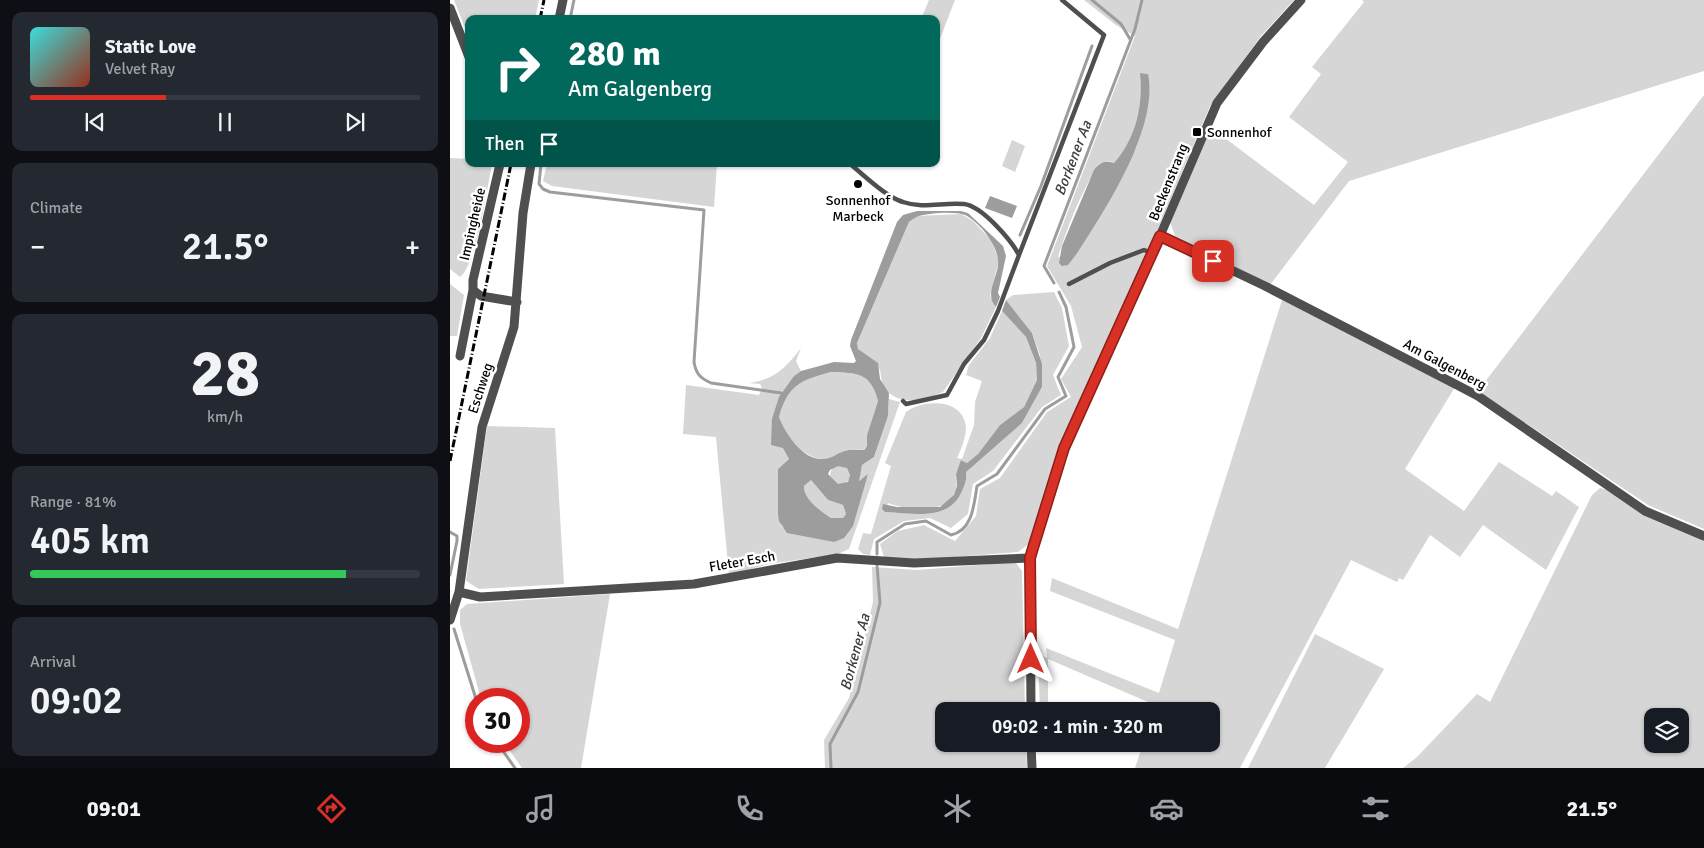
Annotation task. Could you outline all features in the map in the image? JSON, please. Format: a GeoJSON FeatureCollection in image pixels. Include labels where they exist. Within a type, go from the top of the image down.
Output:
{"type":"FeatureCollection","features":[{"type":"Feature","properties":{"kind":"street"},"geometry":{"type":"LineString","coordinates":[[560,15],[563,0]]}},
{"type":"Feature","properties":{"kind":"street","name":"Beckenstrang"},"geometry":{"type":"LineString","coordinates":[[1031,702],[1030,558],[1064,448],[1160,236],[1217,103],[1262,42],[1300,0]]}},
{"type":"Feature","properties":{"kind":"street"},"geometry":{"type":"LineString","coordinates":[[450,8],[465,47]]}},
{"type":"Feature","properties":{"kind":"street","name":"Impingheide"},"geometry":{"type":"LineString","coordinates":[[460,356],[473,290],[473,280],[499,167]]}},
{"type":"Feature","properties":{"kind":"street","name":"Eschweg"},"geometry":{"type":"LineString","coordinates":[[450,620],[459,592],[482,427],[512,335],[517,302],[523,213],[530,167]]}},
{"type":"Feature","properties":{"kind":"street","name":"Am Galgenberg"},"geometry":{"type":"LineString","coordinates":[[1160,236],[1265,286],[1459,386],[1490,404],[1645,512],[1704,536]]}},
{"type":"Feature","properties":{"kind":"street"},"geometry":{"type":"LineString","coordinates":[[473,290],[481,296],[517,302]]}},
{"type":"Feature","properties":{"kind":"street","name":"Fleter Esch"},"geometry":{"type":"LineString","coordinates":[[459,592],[480,597],[694,584],[837,558],[914,563],[1030,558]]}},
{"type":"Feature","properties":{"kind":"street"},"geometry":{"type":"LineString","coordinates":[[1032,752],[1032,768]]}},
{"type":"Feature","properties":{"kind":"lane"},"geometry":{"type":"LineString","coordinates":[[903,401],[906,404],[947,395],[964,364],[984,340],[998,311],[1104,35],[1062,0]]}},
{"type":"Feature","properties":{"kind":"lane"},"geometry":{"type":"LineString","coordinates":[[854,167],[900,202],[913,206],[965,204],[974,209],[1011,240],[1019,256]]}},
{"type":"Feature","properties":{"kind":"lane"},"geometry":{"type":"LineString","coordinates":[[1069,284],[1110,263],[1144,250],[1152,253]]}},
{"type":"Feature","properties":{"kind":"shaded area"},"geometry":{"type":"Polygon","coordinates":[[[454,0],[539,0],[536,15],[465,15],[465,28],[454,0]]]}},
{"type":"Feature","properties":{"kind":"shaded area"},"geometry":{"type":"Polygon","coordinates":[[[929,0],[955,0],[940,39],[940,15],[923,15],[929,0]]]}},
{"type":"Feature","properties":{"kind":"shaded area"},"geometry":{"type":"Polygon","coordinates":[[[1084,0],[1294,0],[1261,36],[1210,106],[1150,248],[1061,442],[1030,543],[1018,552],[916,560],[884,557],[880,544],[898,531],[924,525],[955,541],[976,516],[980,489],[1000,478],[1047,412],[1071,397],[1061,379],[1082,347],[1071,306],[1047,266],[1135,36],[1116,25],[1084,0]],[[1140,73],[1139,109],[1128,143],[1114,163],[1109,161],[1099,164],[1086,186],[1058,257],[1078,252],[1136,148],[1149,102],[1147,74],[1140,73]]]}},
{"type":"Feature","properties":{"kind":"shaded area"},"geometry":{"type":"Polygon","coordinates":[[[1362,0],[1704,0],[1704,71],[1349,181],[1270,285],[1175,236],[1170,222],[1209,126],[1314,205],[1348,162],[1289,117],[1321,74],[1312,67],[1364,2],[1362,0]]]}},
{"type":"Feature","properties":{"kind":"shaded area"},"geometry":{"type":"Polygon","coordinates":[[[1140,73],[1148,74],[1149,95],[1146,118],[1128,167],[1078,252],[1068,265],[1062,266],[1059,263],[1062,246],[1094,170],[1103,162],[1114,163],[1122,153],[1133,132],[1139,109],[1140,73]]]}},
{"type":"Feature","properties":{"kind":"shaded area"},"geometry":{"type":"Polygon","coordinates":[[[1704,95],[1704,529],[1648,505],[1478,391],[1704,95]]]}},
{"type":"Feature","properties":{"kind":"shaded area"},"geometry":{"type":"Polygon","coordinates":[[[1012,140],[1025,146],[1015,172],[1002,166],[1012,140]]]}},
{"type":"Feature","properties":{"kind":"shaded area"},"geometry":{"type":"Polygon","coordinates":[[[450,158],[465,159],[465,167],[491,167],[484,207],[471,257],[460,277],[450,269],[450,158]]]}},
{"type":"Feature","properties":{"kind":"shaded area"},"geometry":{"type":"Polygon","coordinates":[[[546,167],[717,167],[714,207],[552,186],[543,181],[546,167]]]}},
{"type":"Feature","properties":{"kind":"shaded area"},"geometry":{"type":"Polygon","coordinates":[[[990,196],[1017,206],[1012,218],[985,208],[990,196]]]}},
{"type":"Feature","properties":{"kind":"shaded area"},"geometry":{"type":"Polygon","coordinates":[[[917,211],[961,211],[968,213],[1003,246],[1006,256],[998,293],[1000,297],[996,307],[992,302],[991,290],[998,266],[997,254],[986,234],[970,218],[961,214],[936,213],[919,216],[909,222],[857,343],[858,349],[878,363],[880,379],[889,393],[888,416],[874,457],[862,465],[859,481],[868,474],[853,526],[844,538],[834,542],[787,533],[779,521],[778,515],[778,469],[789,459],[783,448],[771,445],[772,419],[779,397],[794,376],[801,371],[834,362],[854,363],[856,361],[850,346],[851,340],[897,222],[903,215],[917,211]],[[831,372],[804,381],[791,391],[779,417],[790,438],[808,455],[815,458],[829,458],[846,450],[864,450],[867,446],[867,435],[878,401],[875,391],[867,379],[855,374],[831,372]],[[838,466],[830,470],[828,474],[838,484],[848,482],[850,475],[847,468],[838,466]],[[811,480],[804,486],[810,500],[818,509],[831,518],[843,518],[846,514],[843,505],[828,500],[811,480]]]}},
{"type":"Feature","properties":{"kind":"shaded area"},"geometry":{"type":"Polygon","coordinates":[[[961,214],[973,221],[991,240],[999,260],[990,296],[996,307],[981,338],[943,392],[920,399],[904,400],[897,398],[885,388],[878,366],[858,349],[857,343],[909,222],[917,216],[961,214]]]}},
{"type":"Feature","properties":{"kind":"shaded area"},"geometry":{"type":"Polygon","coordinates":[[[450,284],[464,295],[457,336],[450,336],[450,284]]]}},
{"type":"Feature","properties":{"kind":"shaded area"},"geometry":{"type":"Polygon","coordinates":[[[1054,292],[1062,308],[1069,346],[1053,375],[1061,395],[1042,407],[993,471],[973,484],[968,514],[951,528],[930,518],[904,521],[874,539],[870,555],[863,554],[858,549],[863,533],[871,534],[891,466],[885,463],[906,412],[932,403],[951,406],[958,411],[964,418],[966,428],[957,458],[962,459],[974,425],[975,402],[982,381],[966,375],[969,365],[990,338],[1002,311],[1026,337],[1036,363],[1037,380],[1024,407],[1000,425],[978,454],[967,463],[962,460],[956,474],[956,490],[950,500],[943,505],[924,509],[914,509],[888,503],[885,512],[929,514],[948,508],[956,501],[962,491],[966,480],[966,472],[976,461],[1022,423],[1042,387],[1040,355],[1032,333],[1006,300],[1013,295],[1054,292]]]}},
{"type":"Feature","properties":{"kind":"shaded area"},"geometry":{"type":"Polygon","coordinates":[[[1006,300],[1032,333],[1042,364],[1042,387],[1022,423],[966,472],[966,480],[962,491],[956,501],[948,508],[929,514],[885,512],[882,509],[883,504],[897,507],[940,507],[954,495],[957,486],[956,474],[961,460],[967,463],[978,454],[1000,425],[1024,407],[1037,380],[1036,363],[1026,337],[1002,311],[1006,300]]]}},
{"type":"Feature","properties":{"kind":"shaded area"},"geometry":{"type":"Polygon","coordinates":[[[1282,300],[1455,387],[1405,469],[1464,511],[1499,462],[1552,496],[1556,491],[1579,507],[1546,570],[1483,525],[1460,557],[1430,535],[1403,580],[1399,578],[1397,582],[1351,560],[1240,768],[1135,768],[1140,752],[1220,752],[1220,702],[1148,702],[1048,659],[1048,702],[1040,702],[1038,654],[1047,658],[1046,648],[1159,693],[1175,640],[1050,591],[1052,578],[1178,629],[1282,300]]]}},
{"type":"Feature","properties":{"kind":"shaded area"},"geometry":{"type":"Polygon","coordinates":[[[801,348],[796,361],[801,371],[794,376],[772,419],[789,459],[778,469],[778,515],[782,527],[834,542],[868,475],[858,481],[862,465],[874,457],[888,416],[889,399],[900,402],[849,549],[838,554],[769,564],[729,575],[716,437],[683,434],[686,385],[759,395],[762,388],[760,384],[748,383],[765,379],[779,372],[801,348]]]}},
{"type":"Feature","properties":{"kind":"shaded area"},"geometry":{"type":"Polygon","coordinates":[[[831,372],[855,374],[867,379],[875,391],[878,401],[867,435],[867,446],[863,450],[846,450],[835,457],[816,458],[807,454],[793,441],[779,417],[791,391],[804,381],[831,372]]]}},
{"type":"Feature","properties":{"kind":"shaded area"},"geometry":{"type":"Polygon","coordinates":[[[487,426],[555,428],[564,584],[479,589],[466,581],[487,426]]]}},
{"type":"Feature","properties":{"kind":"shaded area"},"geometry":{"type":"Polygon","coordinates":[[[840,465],[847,468],[850,475],[847,482],[840,485],[833,482],[830,475],[833,468],[840,465]]]}},
{"type":"Feature","properties":{"kind":"shaded area"},"geometry":{"type":"Polygon","coordinates":[[[811,480],[828,500],[843,505],[846,514],[843,518],[831,518],[818,509],[810,500],[804,486],[811,480]]]}},
{"type":"Feature","properties":{"kind":"shaded area"},"geometry":{"type":"Polygon","coordinates":[[[1600,488],[1608,490],[1704,539],[1704,768],[1403,768],[1417,757],[1477,694],[1490,702],[1592,495],[1600,488]]]}},
{"type":"Feature","properties":{"kind":"shaded area"},"geometry":{"type":"Polygon","coordinates":[[[1015,562],[1022,571],[1025,702],[935,702],[935,752],[1026,752],[1027,768],[825,768],[824,740],[849,698],[873,602],[872,567],[917,570],[1015,562]]]}},
{"type":"Feature","properties":{"kind":"shaded area"},"geometry":{"type":"Polygon","coordinates":[[[610,594],[581,768],[522,768],[511,753],[530,753],[530,688],[478,688],[460,624],[460,610],[467,604],[610,594]]]}},
{"type":"Feature","properties":{"kind":"shaded area"},"geometry":{"type":"Polygon","coordinates":[[[1315,634],[1384,669],[1325,768],[1248,768],[1315,634]]]}},
{"type":"Feature","properties":{"kind":"waterway"},"geometry":{"type":"LineString","coordinates":[[571,15],[574,0]]}},
{"type":"Feature","properties":{"kind":"waterway"},"geometry":{"type":"LineString","coordinates":[[1092,0],[1121,24],[1130,39]]}},
{"type":"Feature","properties":{"kind":"waterway","name":"Borkener Aa"},"geometry":{"type":"LineString","coordinates":[[1054,283],[1044,266],[1135,29],[1142,0]]}},
{"type":"Feature","properties":{"kind":"waterway"},"geometry":{"type":"LineString","coordinates":[[1020,235],[1041,186],[1092,46]]}},
{"type":"Feature","properties":{"kind":"waterway"},"geometry":{"type":"LineString","coordinates":[[541,167],[539,184],[543,189],[550,192],[704,210],[694,362],[697,373],[711,383],[781,393]]}},
{"type":"Feature","properties":{"kind":"waterway"},"geometry":{"type":"LineString","coordinates":[[877,554],[877,542],[905,524],[926,521],[951,535],[964,528],[971,515],[977,486],[997,474],[1045,409],[1066,396],[1058,377],[1074,347],[1066,307],[1059,292]]}},
{"type":"Feature","properties":{"kind":"waterway"},"geometry":{"type":"LineString","coordinates":[[450,532],[457,536],[450,575]]}},
{"type":"Feature","properties":{"kind":"waterway","name":"Borkener Aa"},"geometry":{"type":"LineString","coordinates":[[831,768],[830,744],[858,692],[880,603],[877,565]]}},
{"type":"Feature","properties":{"kind":"waterway"},"geometry":{"type":"LineString","coordinates":[[454,629],[473,688]]}},
{"type":"Feature","properties":{"kind":"waterway"},"geometry":{"type":"LineString","coordinates":[[504,753],[515,768]]}},
{"type":"Feature","properties":{"kind":"railway"},"geometry":{"type":"LineString","coordinates":[[541,15],[544,0]]}},
{"type":"Feature","properties":{"kind":"railway"},"geometry":{"type":"LineString","coordinates":[[450,461],[510,167]]}},
{"type":"Feature","properties":{"kind":"place","name":"Sonnenhof"},"geometry":{"type":"Point","coordinates":[1197,132]}},
{"type":"Feature","properties":{"kind":"place","name":"Sonnenhof Marbeck"},"geometry":{"type":"Point","coordinates":[858,184]}},
{"type":"Feature","properties":{"kind":"route"},"geometry":{"type":"LineString","coordinates":[[1031,659],[1030,558],[1035,540],[1064,448],[1160,236],[1213,261]]}}]}
